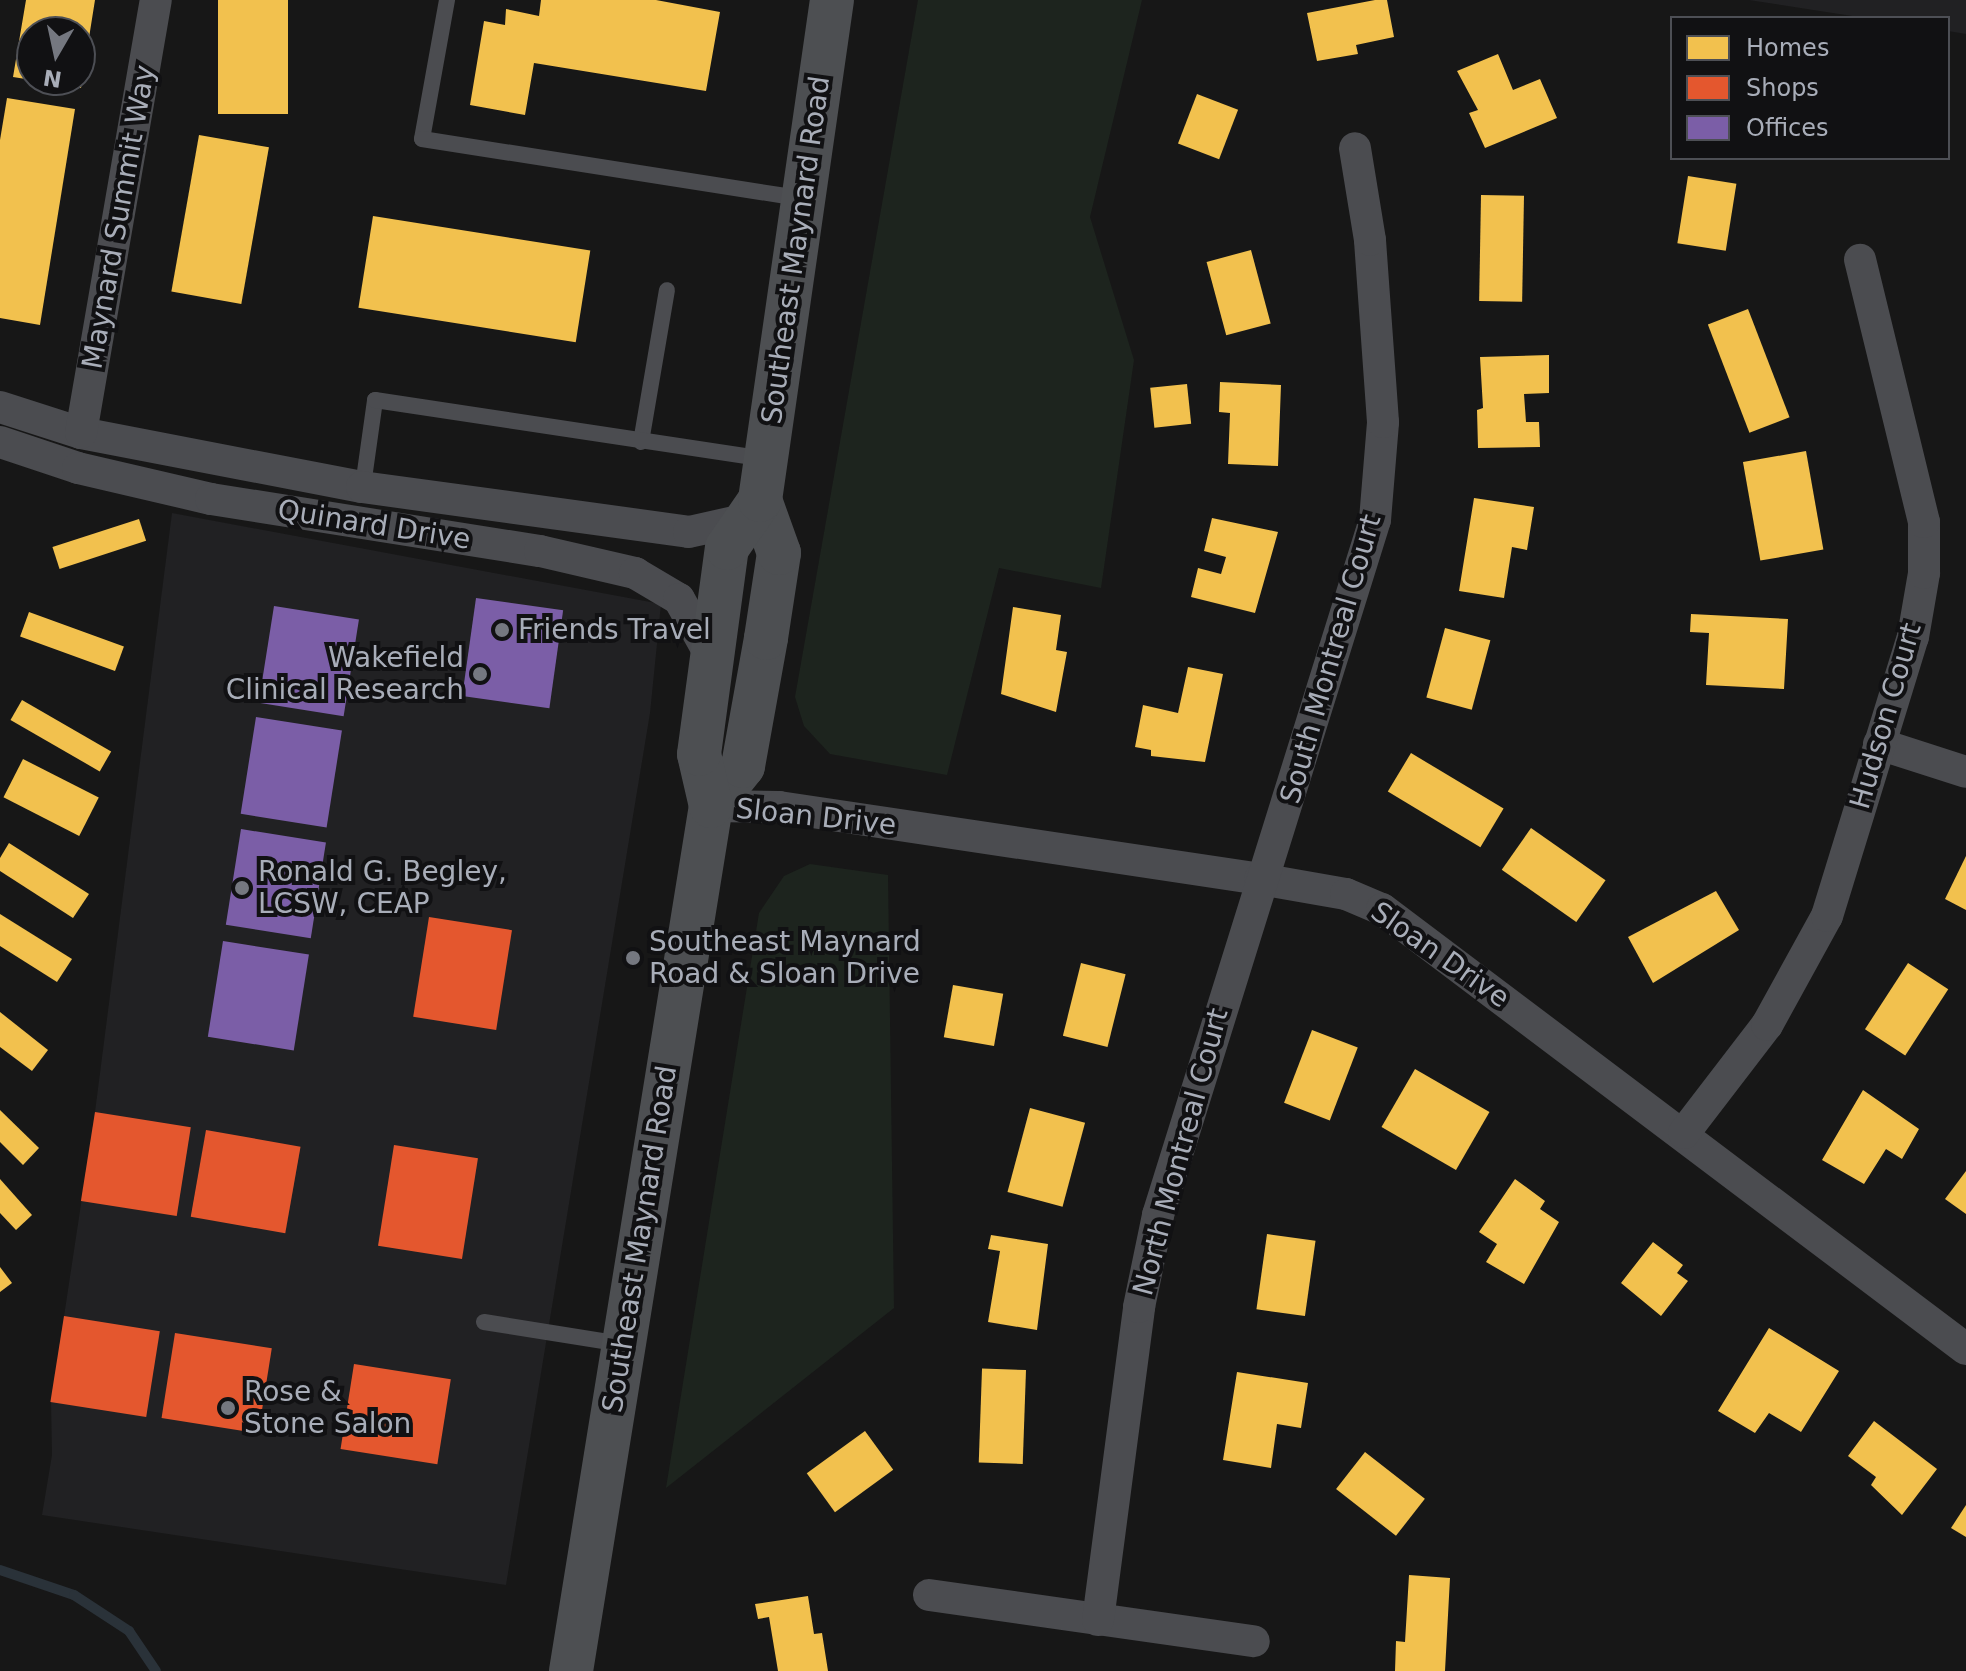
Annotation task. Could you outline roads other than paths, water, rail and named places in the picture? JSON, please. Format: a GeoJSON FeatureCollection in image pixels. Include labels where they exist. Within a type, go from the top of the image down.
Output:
{"type":"FeatureCollection","features":[{"type":"Feature","properties":{"kind":"main road","name":"Southeast Maynard Road"},"geometry":{"type":"LineString","coordinates":[[571,1671],[711,806],[699,754],[728,540],[756,493],[832,0]]}},
{"type":"Feature","properties":{"kind":"main road","name":"Southeast Maynard Road"},"geometry":{"type":"LineString","coordinates":[[711,806],[743,766],[779,553],[756,493]]}},
{"type":"Feature","properties":{"kind":"street","name":"Maynard Summit Way"},"geometry":{"type":"LineString","coordinates":[[81,433],[156,0]]}},
{"type":"Feature","properties":{"kind":"street","name":"South Montreal Court"},"geometry":{"type":"LineString","coordinates":[[1260,879],[1289,808],[1375,520],[1383,422],[1370,240],[1355,148]]}},
{"type":"Feature","properties":{"kind":"street","name":"Hudson Court"},"geometry":{"type":"LineString","coordinates":[[1684,1133],[1767,1025],[1827,916],[1913,637],[1924,573],[1924,522],[1860,260]]}},
{"type":"Feature","properties":{"kind":"street","name":"Quinard Drive"},"geometry":{"type":"LineString","coordinates":[[0,407],[81,433],[362,487],[689,532],[756,493]]}},
{"type":"Feature","properties":{"kind":"street","name":"Quinard Drive"},"geometry":{"type":"LineString","coordinates":[[0,442],[78,468],[211,499],[540,551],[635,573],[679,599],[712,658]]}},
{"type":"Feature","properties":{"kind":"street"},"geometry":{"type":"LineString","coordinates":[[1879,744],[1966,772]]}},
{"type":"Feature","properties":{"kind":"street","name":"Sloan Drive"},"geometry":{"type":"LineString","coordinates":[[711,806],[779,807],[1260,879],[1346,894],[1382,909],[1684,1133],[1966,1349]]}},
{"type":"Feature","properties":{"kind":"street","name":"North Montreal Court"},"geometry":{"type":"LineString","coordinates":[[1098,1620],[1139,1307],[1158,1215],[1260,879]]}},
{"type":"Feature","properties":{"kind":"street"},"geometry":{"type":"LineString","coordinates":[[929,1595],[1254,1641]]}},
{"type":"Feature","properties":{"kind":"lane"},"geometry":{"type":"LineString","coordinates":[[447,0],[422,139],[802,199]]}},
{"type":"Feature","properties":{"kind":"lane"},"geometry":{"type":"LineString","coordinates":[[641,442],[667,290]]}},
{"type":"Feature","properties":{"kind":"lane"},"geometry":{"type":"LineString","coordinates":[[358,522],[375,400],[641,442],[756,493]]}},
{"type":"Feature","properties":{"kind":"lane"},"geometry":{"type":"LineString","coordinates":[[484,1322],[623,1344]]}},
{"type":"Feature","properties":{"kind":"waterway"},"geometry":{"type":"LineString","coordinates":[[0,1570],[74,1595],[129,1631],[156,1671]]}},
{"type":"Feature","properties":{"kind":"place","name":"Friends Travel"},"geometry":{"type":"Point","coordinates":[502,630]}},
{"type":"Feature","properties":{"kind":"place","name":"Wakefield Clinical Research"},"geometry":{"type":"Point","coordinates":[480,674]}},
{"type":"Feature","properties":{"kind":"place","name":"Ronald G. Begley, LCSW, CEAP"},"geometry":{"type":"Point","coordinates":[242,888]}},
{"type":"Feature","properties":{"kind":"place","name":"Southeast Maynard Road & Sloan Drive"},"geometry":{"type":"Point","coordinates":[633,958]}},
{"type":"Feature","properties":{"kind":"place","name":"Rose & Stone Salon"},"geometry":{"type":"Point","coordinates":[228,1408]}}]}
